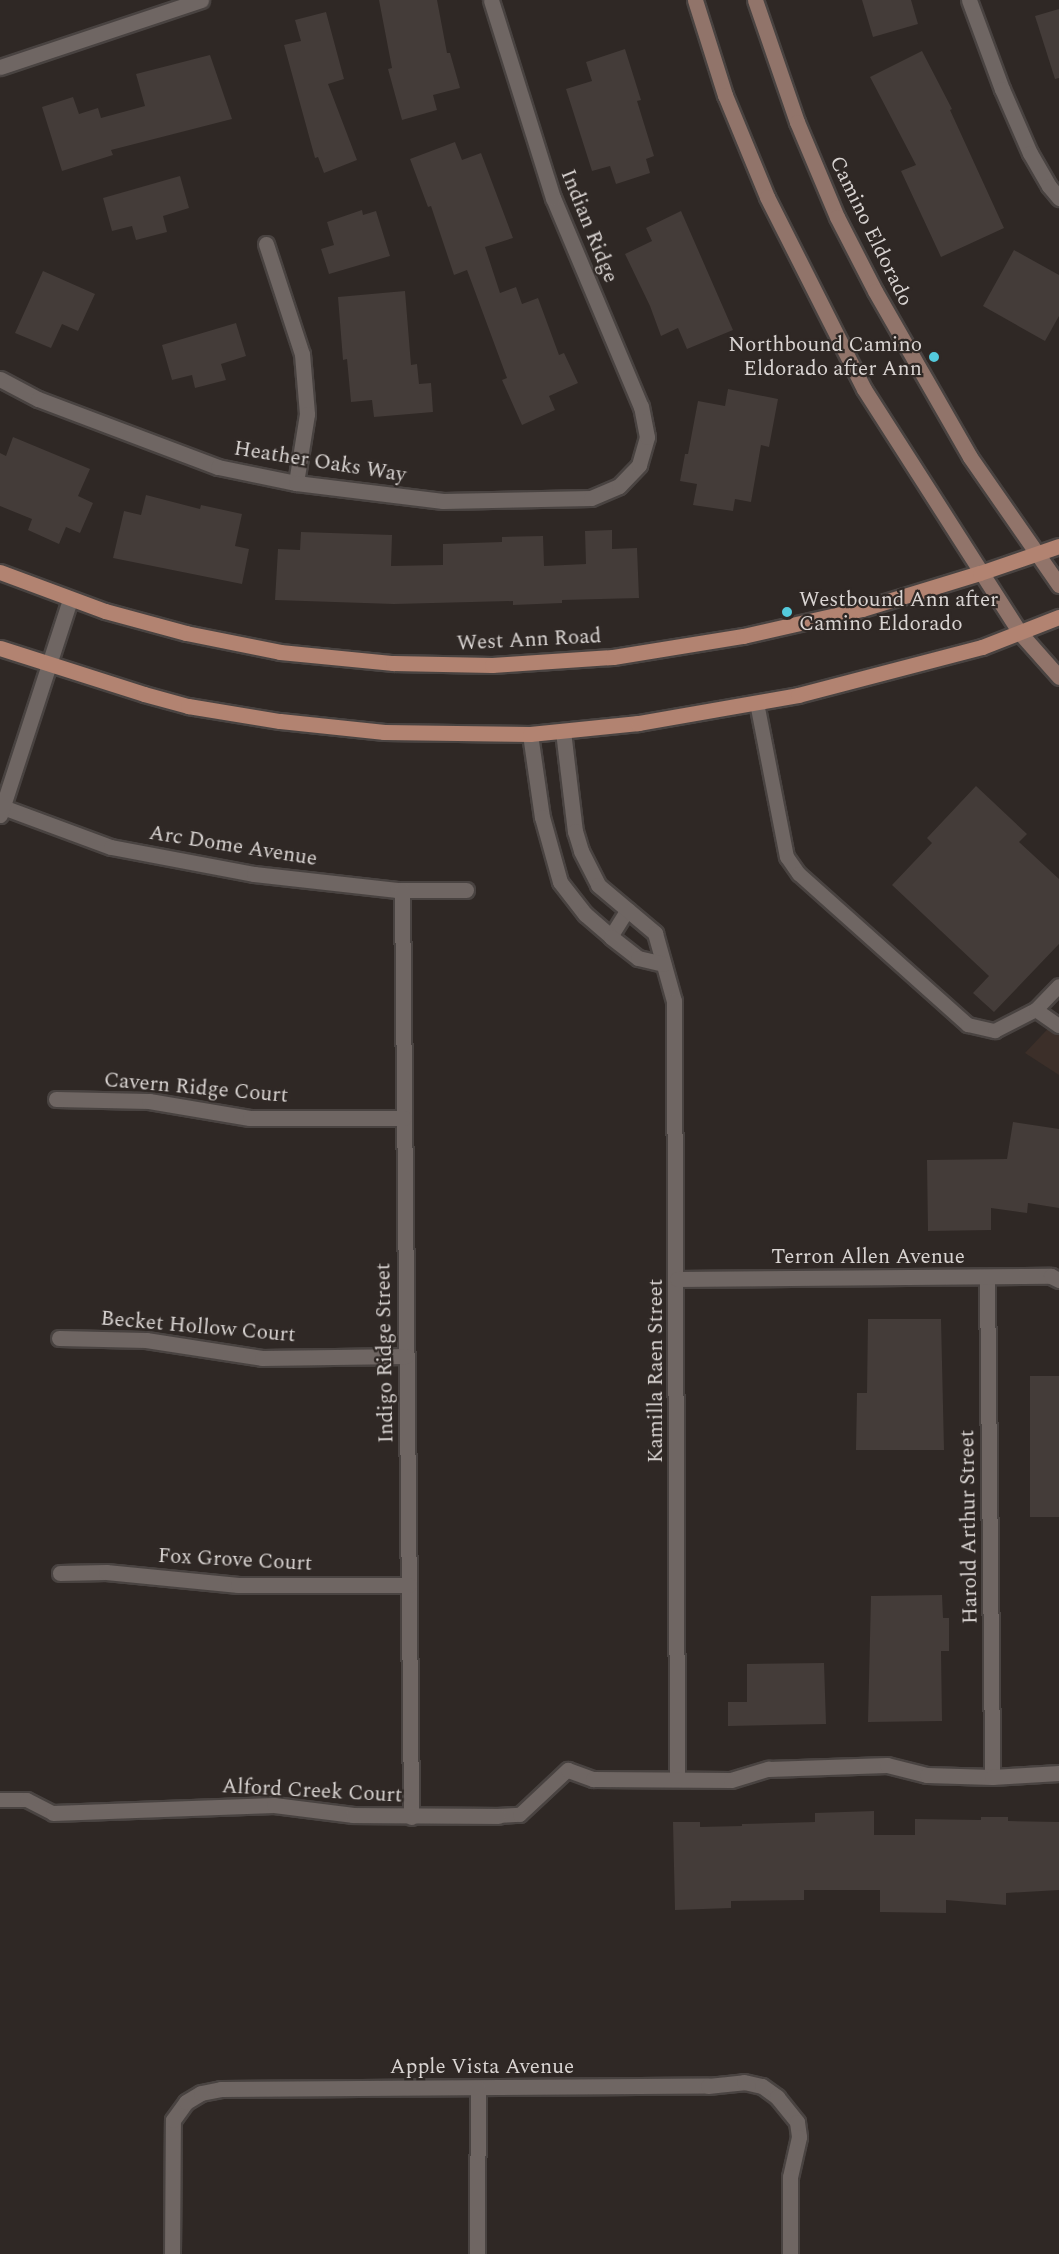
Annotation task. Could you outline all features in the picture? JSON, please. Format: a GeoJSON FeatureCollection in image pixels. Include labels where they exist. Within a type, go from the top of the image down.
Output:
{"type":"FeatureCollection","features":[{"type":"Feature","properties":{"kind":"main road"},"geometry":{"type":"LineString","coordinates":[[695,0],[725,95],[767,197],[864,389],[1020,633],[1059,677]]}},
{"type":"Feature","properties":{"kind":"main road","name":"Camino Eldorado"},"geometry":{"type":"LineString","coordinates":[[755,0],[797,122],[837,217],[874,291],[970,457],[1059,585]]}},
{"type":"Feature","properties":{"kind":"main road","name":"West Ann Road"},"geometry":{"type":"LineString","coordinates":[[0,572],[70,600],[186,633],[280,652],[393,663],[503,665],[613,657],[700,644],[862,609],[1059,546]]}},
{"type":"Feature","properties":{"kind":"main road"},"geometry":{"type":"LineString","coordinates":[[0,648],[188,706],[280,721],[384,732],[531,734],[638,723],[757,703],[892,672],[1020,633],[1059,617]]}},
{"type":"Feature","properties":{"kind":"street"},"geometry":{"type":"LineString","coordinates":[[0,67],[201,0]]}},
{"type":"Feature","properties":{"kind":"street","name":"Indian Ridge"},"geometry":{"type":"LineString","coordinates":[[490,0],[553,198],[641,407],[647,437],[639,465]]}},
{"type":"Feature","properties":{"kind":"street"},"geometry":{"type":"LineString","coordinates":[[969,0],[1002,89],[1030,153],[1049,186],[1059,198]]}},
{"type":"Feature","properties":{"kind":"street"},"geometry":{"type":"LineString","coordinates":[[266,244],[302,354],[307,414],[296,483]]}},
{"type":"Feature","properties":{"kind":"street","name":"Heather Oaks Way"},"geometry":{"type":"LineString","coordinates":[[0,379],[38,399],[218,467],[296,483],[443,501],[591,498],[619,486],[639,465]]}},
{"type":"Feature","properties":{"kind":"street"},"geometry":{"type":"LineString","coordinates":[[1,809],[70,600]]}},
{"type":"Feature","properties":{"kind":"street","name":"Kamilla Raen Street"},"geometry":{"type":"LineString","coordinates":[[563,731],[575,831],[581,851],[598,885],[655,933],[674,1001],[677,1279],[677,1779]]}},
{"type":"Feature","properties":{"kind":"street"},"geometry":{"type":"LineString","coordinates":[[531,734],[542,817],[560,882],[585,914],[611,937],[638,958],[663,964]]}},
{"type":"Feature","properties":{"kind":"street","name":"Arc Dome Avenue"},"geometry":{"type":"LineString","coordinates":[[1,809],[111,847],[254,874],[402,890],[466,890]]}},
{"type":"Feature","properties":{"kind":"street","name":"Indigo Ridge Street"},"geometry":{"type":"LineString","coordinates":[[402,890],[411,1817]]}},
{"type":"Feature","properties":{"kind":"street","name":"Cavern Ridge Court"},"geometry":{"type":"LineString","coordinates":[[56,1100],[149,1101],[250,1118],[404,1118]]}},
{"type":"Feature","properties":{"kind":"street","name":"Terron Allen Avenue"},"geometry":{"type":"LineString","coordinates":[[677,1279],[1051,1276],[1059,1280]]}},
{"type":"Feature","properties":{"kind":"street","name":"Harold Arthur Street"},"geometry":{"type":"LineString","coordinates":[[987,1278],[992,1777]]}},
{"type":"Feature","properties":{"kind":"street","name":"Becket Hollow Court"},"geometry":{"type":"LineString","coordinates":[[59,1338],[146,1340],[262,1358],[406,1356]]}},
{"type":"Feature","properties":{"kind":"street","name":"Fox Grove Court"},"geometry":{"type":"LineString","coordinates":[[60,1573],[105,1572],[238,1585],[409,1585]]}},
{"type":"Feature","properties":{"kind":"street"},"geometry":{"type":"LineString","coordinates":[[568,1770],[593,1779],[731,1780],[768,1769],[887,1765],[927,1775],[992,1777],[1059,1773]]}},
{"type":"Feature","properties":{"kind":"street","name":"Alford Creek Court"},"geometry":{"type":"LineString","coordinates":[[53,1813],[274,1805],[353,1815],[498,1816]]}},
{"type":"Feature","properties":{"kind":"street","name":"Apple Vista Avenue"},"geometry":{"type":"LineString","coordinates":[[172,2254],[173,2120],[186,2102],[201,2093],[221,2089],[708,2086],[744,2082],[762,2086],[777,2097],[797,2122],[799,2137],[790,2177],[790,2254]]}},
{"type":"Feature","properties":{"kind":"street"},"geometry":{"type":"LineString","coordinates":[[477,2254],[478,2088]]}},
{"type":"Feature","properties":{"kind":"lane"},"geometry":{"type":"LineString","coordinates":[[757,703],[787,857],[799,874],[968,1025],[995,1032],[1036,1011],[1059,986]]}},
{"type":"Feature","properties":{"kind":"lane"},"geometry":{"type":"LineString","coordinates":[[611,937],[628,910]]}},
{"type":"Feature","properties":{"kind":"lane"},"geometry":{"type":"LineString","coordinates":[[1036,1011],[1059,1026]]}},
{"type":"Feature","properties":{"kind":"lane"},"geometry":{"type":"LineString","coordinates":[[498,1816],[520,1815],[568,1770]]}},
{"type":"Feature","properties":{"kind":"lane"},"geometry":{"type":"LineString","coordinates":[[0,1800],[27,1800],[53,1813]]}},
{"type":"Feature","properties":{"kind":"shaded area"},"geometry":{"type":"Polygon","coordinates":[[[1059,1017],[1059,1075],[1025,1053],[1059,1017]]]}},
{"type":"Feature","properties":{"kind":"building"},"geometry":{"type":"Polygon","coordinates":[[[379,0],[437,0],[447,53],[450,53],[460,88],[433,95],[437,110],[402,120],[388,69],[392,68],[379,0]]]}},
{"type":"Feature","properties":{"kind":"building"},"geometry":{"type":"Polygon","coordinates":[[[862,0],[911,0],[918,24],[873,37],[862,0]]]}},
{"type":"Feature","properties":{"kind":"building"},"geometry":{"type":"Polygon","coordinates":[[[1059,9],[1059,78],[1055,79],[1035,16],[1059,9]]]}},
{"type":"Feature","properties":{"kind":"building"},"geometry":{"type":"Polygon","coordinates":[[[326,12],[344,79],[328,84],[357,160],[324,173],[318,157],[315,158],[284,45],[301,41],[295,20],[326,12]]]}},
{"type":"Feature","properties":{"kind":"building"},"geometry":{"type":"Polygon","coordinates":[[[625,49],[641,100],[637,101],[654,156],[646,159],[650,173],[616,184],[610,166],[592,171],[566,89],[592,81],[586,62],[625,49]]]}},
{"type":"Feature","properties":{"kind":"building"},"geometry":{"type":"Polygon","coordinates":[[[922,51],[952,109],[950,110],[1004,228],[941,257],[901,171],[916,165],[870,77],[922,51]]]}},
{"type":"Feature","properties":{"kind":"building"},"geometry":{"type":"Polygon","coordinates":[[[210,55],[232,119],[111,150],[113,155],[62,171],[42,107],[73,97],[79,114],[98,108],[101,118],[145,106],[136,74],[210,55]]]}},
{"type":"Feature","properties":{"kind":"building"},"geometry":{"type":"Polygon","coordinates":[[[455,142],[462,160],[481,153],[513,238],[485,247],[500,293],[516,287],[522,304],[538,298],[559,355],[564,353],[578,383],[549,396],[555,410],[522,425],[502,380],[507,378],[467,270],[454,275],[431,206],[428,207],[410,159],[455,142]]]}},
{"type":"Feature","properties":{"kind":"building"},"geometry":{"type":"Polygon","coordinates":[[[180,176],[189,208],[163,216],[167,232],[136,240],[132,226],[112,231],[103,198],[180,176]]]}},
{"type":"Feature","properties":{"kind":"building"},"geometry":{"type":"Polygon","coordinates":[[[362,210],[363,215],[376,211],[390,256],[329,274],[321,249],[334,245],[327,222],[362,210]]]}},
{"type":"Feature","properties":{"kind":"building"},"geometry":{"type":"Polygon","coordinates":[[[681,211],[733,330],[687,349],[678,328],[661,336],[650,306],[625,254],[652,241],[646,228],[681,211]]]}},
{"type":"Feature","properties":{"kind":"building"},"geometry":{"type":"Polygon","coordinates":[[[1014,250],[1059,275],[1059,316],[1045,341],[983,306],[1014,250]]]}},
{"type":"Feature","properties":{"kind":"building"},"geometry":{"type":"Polygon","coordinates":[[[43,271],[95,294],[78,331],[62,324],[51,348],[15,333],[43,271]]]}},
{"type":"Feature","properties":{"kind":"building"},"geometry":{"type":"Polygon","coordinates":[[[405,291],[411,365],[417,364],[419,384],[431,383],[433,412],[374,417],[372,400],[351,402],[347,359],[343,360],[338,297],[405,291]]]}},
{"type":"Feature","properties":{"kind":"building"},"geometry":{"type":"Polygon","coordinates":[[[236,323],[246,356],[221,364],[226,380],[195,388],[192,375],[172,380],[162,345],[236,323]]]}},
{"type":"Feature","properties":{"kind":"building"},"geometry":{"type":"Polygon","coordinates":[[[728,389],[778,399],[769,447],[761,445],[751,502],[735,499],[733,511],[693,505],[697,484],[680,481],[685,454],[688,454],[698,401],[725,406],[728,389]]]}},
{"type":"Feature","properties":{"kind":"building"},"geometry":{"type":"Polygon","coordinates":[[[13,437],[90,469],[78,496],[93,503],[80,533],[66,527],[59,544],[28,530],[32,519],[0,506],[0,453],[6,456],[13,437]]]}},
{"type":"Feature","properties":{"kind":"building"},"geometry":{"type":"Polygon","coordinates":[[[146,495],[200,509],[201,505],[242,514],[235,546],[249,549],[242,584],[113,558],[124,511],[141,515],[146,495]]]}},
{"type":"Feature","properties":{"kind":"building"},"geometry":{"type":"Polygon","coordinates":[[[612,530],[612,549],[637,548],[639,598],[562,600],[562,603],[513,605],[513,601],[394,604],[275,600],[278,549],[300,550],[301,532],[392,535],[391,566],[443,565],[443,544],[502,542],[502,537],[543,536],[544,566],[586,564],[585,531],[612,530]]]}},
{"type":"Feature","properties":{"kind":"building"},"geometry":{"type":"Polygon","coordinates":[[[976,786],[1027,834],[1019,842],[1059,879],[1059,944],[994,1012],[973,993],[989,976],[892,885],[932,843],[927,838],[976,786]]]}},
{"type":"Feature","properties":{"kind":"building"},"geometry":{"type":"Polygon","coordinates":[[[1013,1122],[1059,1129],[1059,1208],[1028,1203],[1027,1213],[991,1208],[991,1230],[928,1231],[927,1160],[1007,1159],[1013,1122]]]}},
{"type":"Feature","properties":{"kind":"building"},"geometry":{"type":"Polygon","coordinates":[[[868,1319],[941,1319],[944,1450],[856,1450],[857,1393],[867,1393],[868,1319]]]}},
{"type":"Feature","properties":{"kind":"building"},"geometry":{"type":"Polygon","coordinates":[[[1030,1376],[1059,1376],[1059,1517],[1030,1517],[1030,1376]]]}},
{"type":"Feature","properties":{"kind":"building"},"geometry":{"type":"Polygon","coordinates":[[[942,1595],[943,1618],[949,1618],[949,1651],[941,1651],[942,1721],[868,1722],[871,1596],[942,1595]]]}},
{"type":"Feature","properties":{"kind":"building"},"geometry":{"type":"Polygon","coordinates":[[[824,1663],[826,1724],[728,1726],[728,1702],[747,1702],[747,1664],[824,1663]]]}},
{"type":"Feature","properties":{"kind":"building"},"geometry":{"type":"Polygon","coordinates":[[[874,1811],[874,1835],[915,1835],[915,1819],[981,1820],[981,1817],[1008,1817],[1008,1821],[1059,1822],[1059,1890],[1006,1893],[1006,1905],[946,1900],[946,1913],[880,1912],[880,1890],[804,1890],[804,1900],[731,1901],[731,1908],[675,1910],[673,1822],[700,1822],[700,1827],[742,1826],[742,1824],[815,1822],[815,1813],[874,1811]]]}},
{"type":"Feature","properties":{"kind":"place","name":"Northbound Camino Eldorado after Ann"},"geometry":{"type":"Point","coordinates":[934,357]}},
{"type":"Feature","properties":{"kind":"place","name":"Westbound Ann after Camino Eldorado"},"geometry":{"type":"Point","coordinates":[787,612]}}]}
